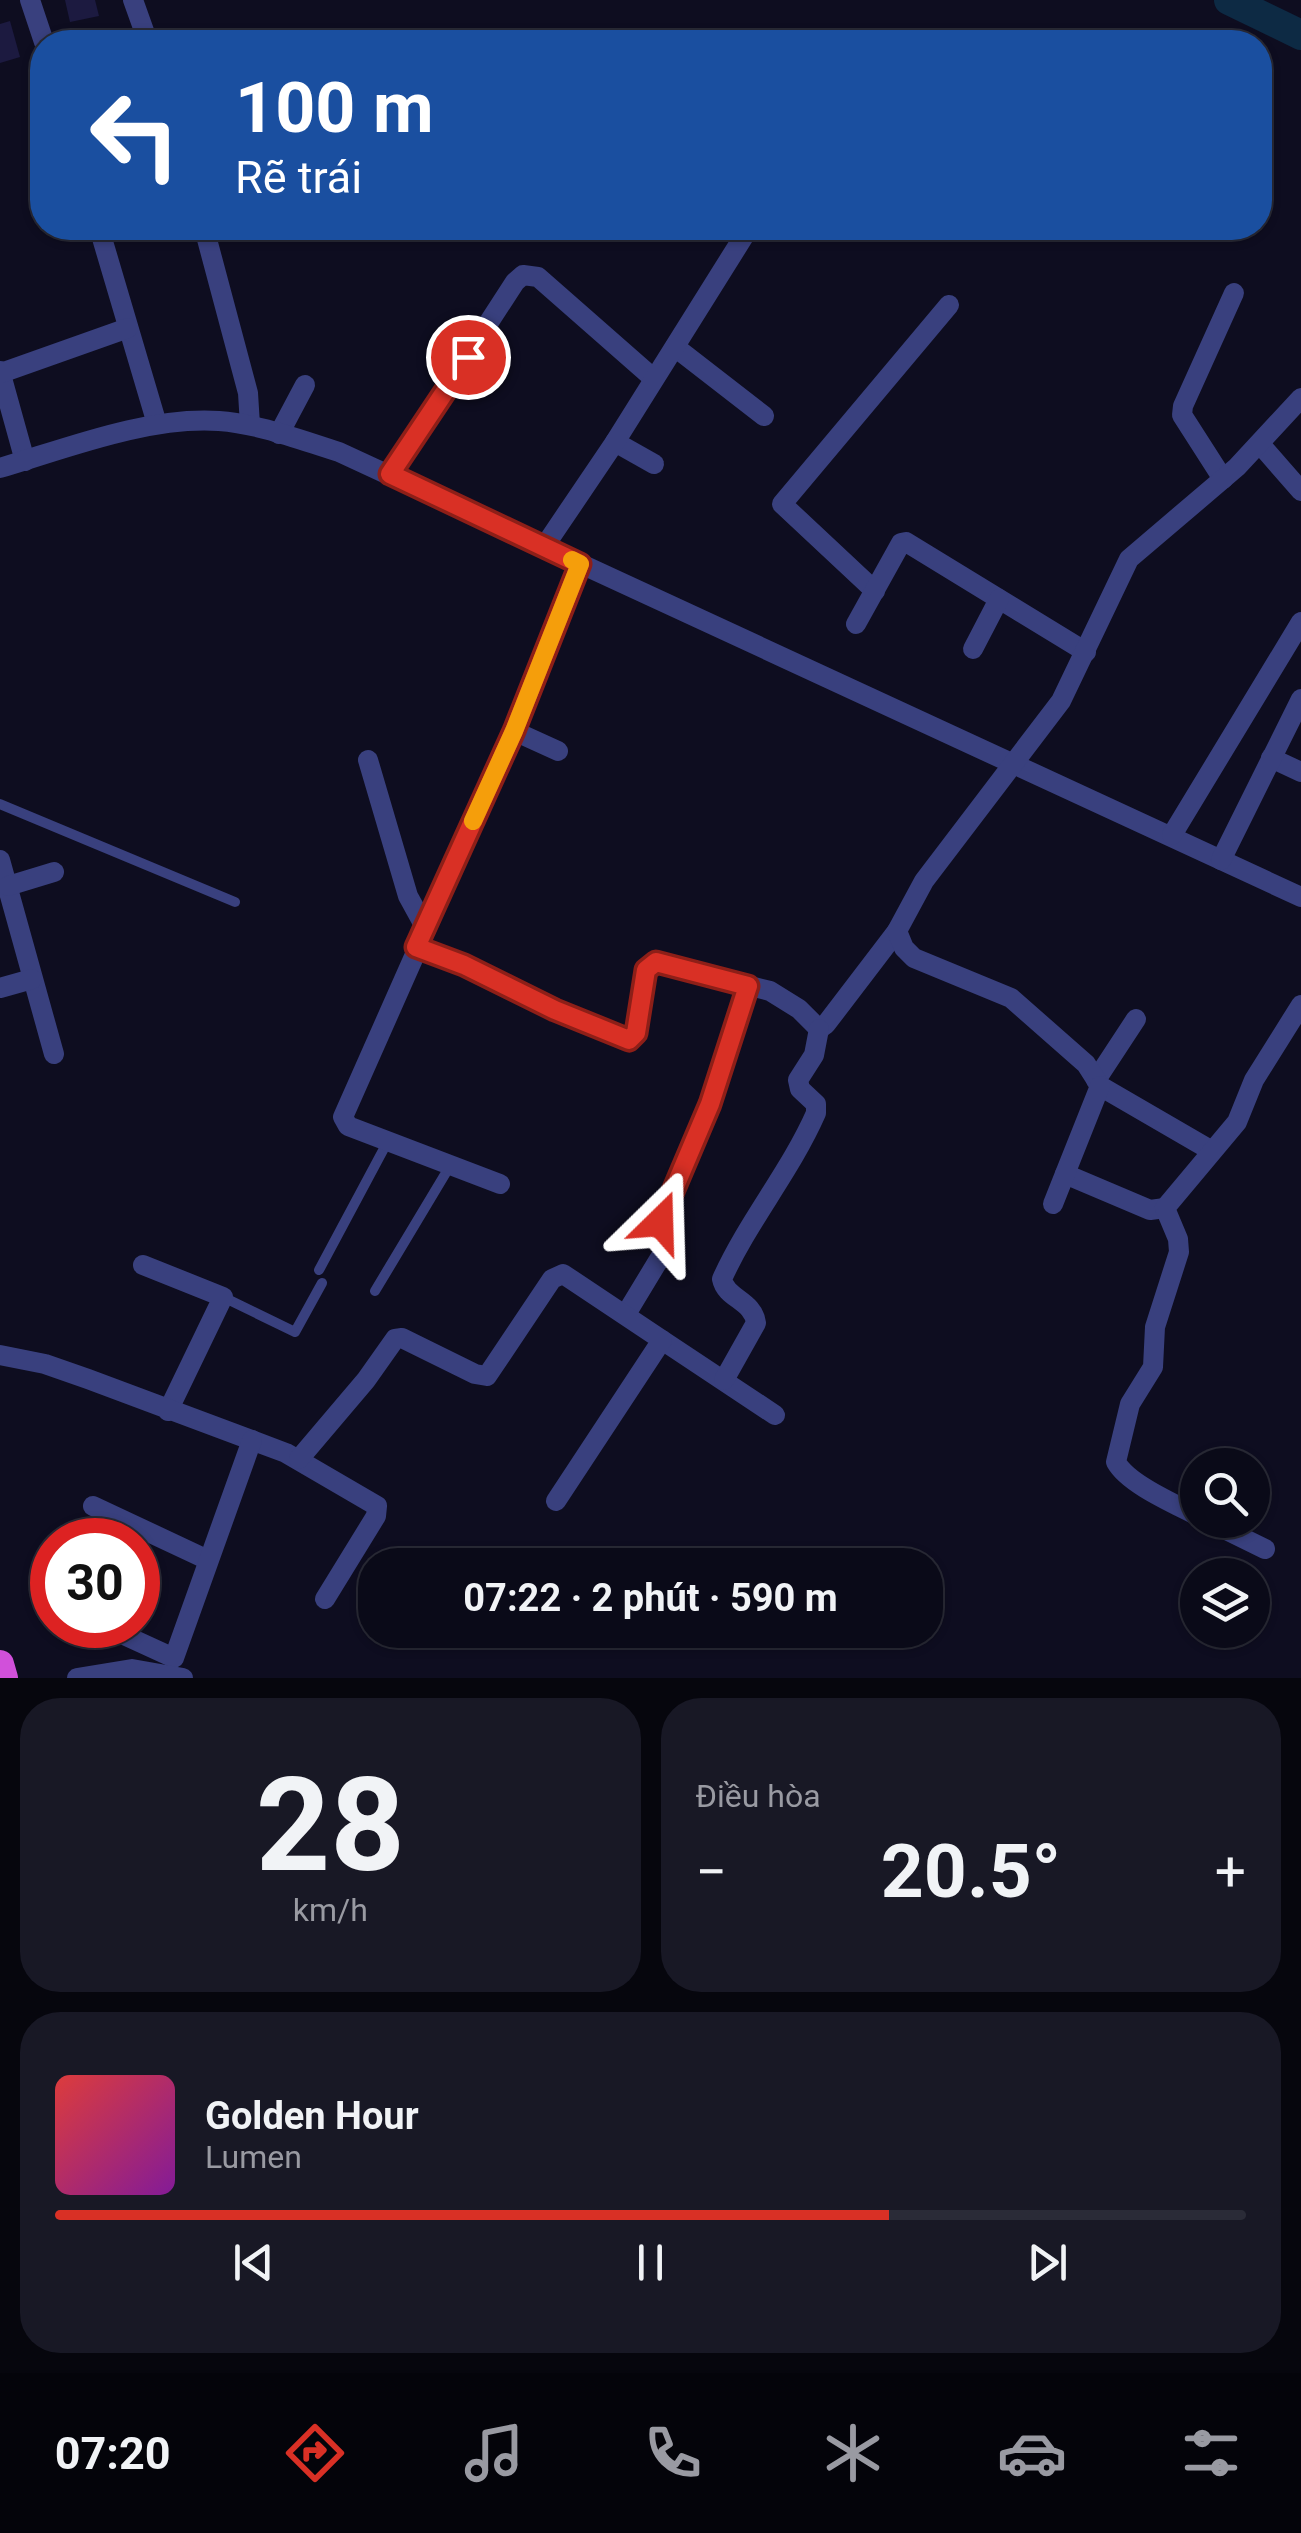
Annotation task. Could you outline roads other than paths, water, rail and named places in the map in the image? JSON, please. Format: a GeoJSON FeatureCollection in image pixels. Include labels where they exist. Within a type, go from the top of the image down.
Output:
{"type":"FeatureCollection","features":[{"type":"Feature","properties":{"kind":"highway"},"geometry":{"type":"LineString","coordinates":[[0,1664],[4,1678]]}},
{"type":"Feature","properties":{"kind":"street"},"geometry":{"type":"LineString","coordinates":[[30,0],[40,30]]}},
{"type":"Feature","properties":{"kind":"street"},"geometry":{"type":"LineString","coordinates":[[134,0],[144,30]]}},
{"type":"Feature","properties":{"kind":"street"},"geometry":{"type":"LineString","coordinates":[[102,240],[157,424]]}},
{"type":"Feature","properties":{"kind":"street"},"geometry":{"type":"LineString","coordinates":[[207,240],[248,393],[250,424]]}},
{"type":"Feature","properties":{"kind":"street"},"geometry":{"type":"LineString","coordinates":[[544,547],[742,240]]}},
{"type":"Feature","properties":{"kind":"street"},"geometry":{"type":"LineString","coordinates":[[390,474],[523,275],[538,277],[653,378]]}},
{"type":"Feature","properties":{"kind":"street"},"geometry":{"type":"LineString","coordinates":[[1223,478],[1182,415],[1234,293]]}},
{"type":"Feature","properties":{"kind":"street"},"geometry":{"type":"LineString","coordinates":[[875,591],[782,504],[950,305]]}},
{"type":"Feature","properties":{"kind":"street"},"geometry":{"type":"LineString","coordinates":[[25,460],[0,372],[128,328]]}},
{"type":"Feature","properties":{"kind":"street"},"geometry":{"type":"LineString","coordinates":[[675,347],[764,416]]}},
{"type":"Feature","properties":{"kind":"street"},"geometry":{"type":"LineString","coordinates":[[279,434],[305,385]]}},
{"type":"Feature","properties":{"kind":"street"},"geometry":{"type":"LineString","coordinates":[[724,1380],[756,1323],[752,1310],[724,1290],[724,1274],[779,1185],[816,1113],[816,1104],[800,1089],[798,1080],[814,1054],[818,1029],[826,1024],[897,931],[924,881],[1061,701],[1129,559],[1260,444],[1301,398]]}},
{"type":"Feature","properties":{"kind":"street"},"geometry":{"type":"LineString","coordinates":[[0,468],[157,424],[216,420],[250,424],[339,452],[1301,897]]}},
{"type":"Feature","properties":{"kind":"street"},"geometry":{"type":"LineString","coordinates":[[615,442],[654,464]]}},
{"type":"Feature","properties":{"kind":"street"},"geometry":{"type":"LineString","coordinates":[[1260,444],[1301,491]]}},
{"type":"Feature","properties":{"kind":"street"},"geometry":{"type":"LineString","coordinates":[[856,624],[904,542],[1086,652]]}},
{"type":"Feature","properties":{"kind":"street"},"geometry":{"type":"LineString","coordinates":[[500,1184],[348,1126],[343,1117],[514,731],[580,564]]}},
{"type":"Feature","properties":{"kind":"street"},"geometry":{"type":"LineString","coordinates":[[973,649],[1000,599]]}},
{"type":"Feature","properties":{"kind":"street"},"geometry":{"type":"LineString","coordinates":[[1172,835],[1301,622]]}},
{"type":"Feature","properties":{"kind":"street"},"geometry":{"type":"LineString","coordinates":[[1221,860],[1301,699]]}},
{"type":"Feature","properties":{"kind":"street"},"geometry":{"type":"LineString","coordinates":[[514,731],[558,752]]}},
{"type":"Feature","properties":{"kind":"street"},"geometry":{"type":"LineString","coordinates":[[1271,758],[1301,772]]}},
{"type":"Feature","properties":{"kind":"street"},"geometry":{"type":"LineString","coordinates":[[368,760],[408,896],[425,926]]}},
{"type":"Feature","properties":{"kind":"street"},"geometry":{"type":"LineString","coordinates":[[0,860],[54,1054]]}},
{"type":"Feature","properties":{"kind":"street"},"geometry":{"type":"LineString","coordinates":[[8,886],[54,872]]}},
{"type":"Feature","properties":{"kind":"street"},"geometry":{"type":"LineString","coordinates":[[897,931],[904,948],[921,962],[1011,998],[1086,1064],[1098,1083],[1212,1151]]}},
{"type":"Feature","properties":{"kind":"street"},"geometry":{"type":"LineString","coordinates":[[416,947],[629,1040],[636,1033],[646,970],[656,962],[777,994],[818,1029]]}},
{"type":"Feature","properties":{"kind":"street"},"geometry":{"type":"LineString","coordinates":[[0,988],[32,980]]}},
{"type":"Feature","properties":{"kind":"street"},"geometry":{"type":"LineString","coordinates":[[626,1314],[670,1242],[672,1232],[660,1219],[710,1104],[748,986]]}},
{"type":"Feature","properties":{"kind":"street"},"geometry":{"type":"LineString","coordinates":[[1065,1174],[1150,1210],[1165,1208],[1236,1122],[1254,1080],[1301,1005]]}},
{"type":"Feature","properties":{"kind":"street"},"geometry":{"type":"LineString","coordinates":[[1053,1204],[1098,1083],[1136,1019]]}},
{"type":"Feature","properties":{"kind":"street"},"geometry":{"type":"LineString","coordinates":[[1165,1208],[1179,1252],[1155,1327],[1153,1367],[1130,1404],[1116,1462],[1123,1472],[1180,1507]]}},
{"type":"Feature","properties":{"kind":"street"},"geometry":{"type":"LineString","coordinates":[[143,1265],[223,1298],[168,1410]]}},
{"type":"Feature","properties":{"kind":"street"},"geometry":{"type":"LineString","coordinates":[[299,1459],[395,1339],[402,1338],[475,1374],[487,1376],[536,1299],[557,1274],[575,1280],[775,1415]]}},
{"type":"Feature","properties":{"kind":"street"},"geometry":{"type":"LineString","coordinates":[[556,1502],[662,1340]]}},
{"type":"Feature","properties":{"kind":"street"},"geometry":{"type":"LineString","coordinates":[[0,1355],[59,1369],[299,1459],[378,1509],[325,1599]]}},
{"type":"Feature","properties":{"kind":"street"},"geometry":{"type":"LineString","coordinates":[[152,1648],[174,1658],[252,1440]]}},
{"type":"Feature","properties":{"kind":"street"},"geometry":{"type":"LineString","coordinates":[[93,1506],[208,1560]]}},
{"type":"Feature","properties":{"kind":"street"},"geometry":{"type":"LineString","coordinates":[[1243,1538],[1265,1549]]}},
{"type":"Feature","properties":{"kind":"street"},"geometry":{"type":"LineString","coordinates":[[77,1678],[132,1669],[183,1678]]}},
{"type":"Feature","properties":{"kind":"lane"},"geometry":{"type":"LineString","coordinates":[[0,804],[235,902]]}},
{"type":"Feature","properties":{"kind":"lane"},"geometry":{"type":"LineString","coordinates":[[319,1270],[388,1140]]}},
{"type":"Feature","properties":{"kind":"lane"},"geometry":{"type":"LineString","coordinates":[[375,1290],[450,1165]]}},
{"type":"Feature","properties":{"kind":"lane"},"geometry":{"type":"LineString","coordinates":[[223,1298],[295,1332],[322,1283]]}},
{"type":"Feature","properties":{"kind":"waterway"},"geometry":{"type":"LineString","coordinates":[[1229,0],[1301,35]]}}]}
